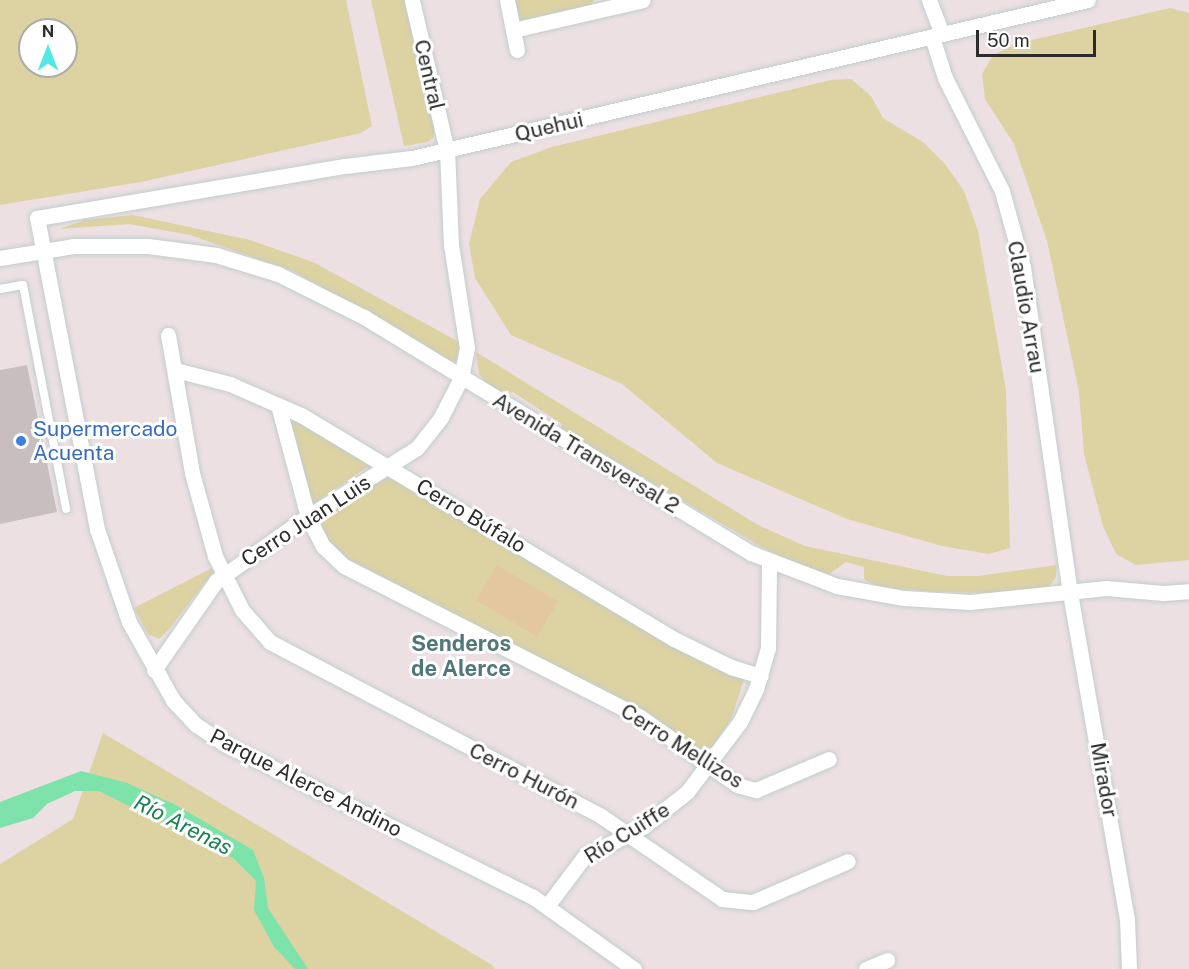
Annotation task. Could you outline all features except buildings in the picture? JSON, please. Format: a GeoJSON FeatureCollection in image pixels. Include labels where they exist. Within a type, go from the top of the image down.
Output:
{"type":"FeatureCollection","features":[{"type":"Feature","properties":{"kind":"street","name":"Central"},"geometry":{"type":"LineString","coordinates":[[412,0],[447,151],[445,180],[451,245],[467,348],[461,378]]}},
{"type":"Feature","properties":{"kind":"street"},"geometry":{"type":"LineString","coordinates":[[507,0],[517,50]]}},
{"type":"Feature","properties":{"kind":"street"},"geometry":{"type":"LineString","coordinates":[[513,30],[601,5],[643,0]]}},
{"type":"Feature","properties":{"kind":"street","name":"Claudio Arrau"},"geometry":{"type":"LineString","coordinates":[[929,0],[945,78],[1002,191],[1023,267],[1070,593]]}},
{"type":"Feature","properties":{"kind":"street","name":"Quehui"},"geometry":{"type":"LineString","coordinates":[[42,250],[37,218],[447,151],[1088,0]]}},
{"type":"Feature","properties":{"kind":"street","name":"Avenida Transversal 2"},"geometry":{"type":"LineString","coordinates":[[0,258],[42,250],[148,246],[242,262],[292,279],[332,299],[769,562],[859,591],[924,601],[990,602],[1106,588],[1163,593],[1189,591]]}},
{"type":"Feature","properties":{"kind":"street","name":"Parque Alerce Andino"},"geometry":{"type":"LineString","coordinates":[[42,250],[97,529],[129,622],[154,670],[183,713],[210,735],[547,906],[634,969]]}},
{"type":"Feature","properties":{"kind":"street","name":"Cerro Hurón"},"geometry":{"type":"LineString","coordinates":[[168,335],[197,497],[222,576],[249,620],[281,649],[587,808],[722,899],[738,903],[753,902],[848,861]]}},
{"type":"Feature","properties":{"kind":"street","name":"Cerro Búfalo"},"geometry":{"type":"LineString","coordinates":[[175,370],[230,384],[278,405],[390,467],[674,639],[731,667],[761,676]]}},
{"type":"Feature","properties":{"kind":"street","name":"Cerro Juan Luis"},"geometry":{"type":"LineString","coordinates":[[154,670],[194,609],[222,576],[308,517],[390,467],[431,433],[461,378]]}},
{"type":"Feature","properties":{"kind":"street","name":"Cerro Mellizos"},"geometry":{"type":"LineString","coordinates":[[278,405],[308,517],[323,546],[344,566],[640,717],[737,785],[756,789],[829,759]]}},
{"type":"Feature","properties":{"kind":"street","name":"Río Cuiffe"},"geometry":{"type":"LineString","coordinates":[[547,906],[577,863],[629,835],[673,805],[709,767],[740,722],[761,676],[771,626],[769,562]]}},
{"type":"Feature","properties":{"kind":"street","name":"Mirador"},"geometry":{"type":"LineString","coordinates":[[1070,593],[1127,919],[1129,969]]}},
{"type":"Feature","properties":{"kind":"street"},"geometry":{"type":"LineString","coordinates":[[866,969],[887,960]]}},
{"type":"Feature","properties":{"kind":"lane"},"geometry":{"type":"LineString","coordinates":[[0,289],[23,285],[66,508]]}},
{"type":"Feature","properties":{"kind":"shaded area"},"geometry":{"type":"Polygon","coordinates":[[[0,0],[346,0],[372,126],[361,133],[141,182],[0,205],[0,0]]]}},
{"type":"Feature","properties":{"kind":"shaded area"},"geometry":{"type":"Polygon","coordinates":[[[371,0],[404,0],[435,127],[433,138],[427,142],[404,146],[371,0]]]}},
{"type":"Feature","properties":{"kind":"shaded area"},"geometry":{"type":"Polygon","coordinates":[[[513,0],[594,0],[591,6],[525,22],[517,18],[513,0]]]}},
{"type":"Feature","properties":{"kind":"shaded area"},"geometry":{"type":"Polygon","coordinates":[[[1170,8],[1189,13],[1189,560],[1136,565],[1116,554],[1103,526],[1084,454],[1079,392],[1047,241],[1014,144],[985,99],[982,74],[993,55],[1019,43],[1170,8]]]}},
{"type":"Feature","properties":{"kind":"shaded area"},"geometry":{"type":"Polygon","coordinates":[[[851,79],[871,96],[883,118],[924,143],[945,164],[964,191],[978,231],[1006,390],[1010,548],[989,554],[942,546],[847,519],[717,463],[622,384],[511,335],[475,278],[469,244],[480,199],[511,162],[552,147],[831,80],[851,79]]]}},
{"type":"Feature","properties":{"kind":"shaded area"},"geometry":{"type":"Polygon","coordinates":[[[133,215],[250,240],[313,262],[459,342],[460,360],[451,361],[295,272],[190,235],[129,224],[60,229],[84,220],[133,215]]]}},
{"type":"Feature","properties":{"kind":"shaded area"},"geometry":{"type":"Polygon","coordinates":[[[476,352],[758,525],[805,546],[947,576],[978,576],[1057,565],[1056,577],[1048,588],[1000,593],[937,592],[877,587],[864,579],[864,567],[846,562],[829,574],[784,560],[561,429],[562,424],[513,392],[506,394],[486,382],[479,374],[476,352]]]}},
{"type":"Feature","properties":{"kind":"shaded area"},"geometry":{"type":"Polygon","coordinates":[[[288,416],[372,464],[316,502],[309,503],[288,416]]]}},
{"type":"Feature","properties":{"kind":"shaded area"},"geometry":{"type":"Polygon","coordinates":[[[390,476],[744,679],[732,717],[713,747],[697,750],[652,715],[339,557],[319,527],[323,515],[390,476]]]}},
{"type":"Feature","properties":{"kind":"shaded area"},"geometry":{"type":"Polygon","coordinates":[[[497,565],[558,602],[537,637],[476,600],[497,565]]]}},
{"type":"Feature","properties":{"kind":"shaded area"},"geometry":{"type":"Polygon","coordinates":[[[212,568],[214,571],[169,629],[159,639],[148,634],[134,608],[212,568]]]}},
{"type":"Feature","properties":{"kind":"shaded area"},"geometry":{"type":"Polygon","coordinates":[[[103,733],[492,965],[495,969],[0,969],[0,864],[73,819],[103,733]]]}},
{"type":"Feature","properties":{"kind":"water","name":"Río Arenas"},"geometry":{"type":"Polygon","coordinates":[[[81,771],[127,783],[176,805],[253,850],[264,878],[268,908],[308,969],[295,969],[274,947],[254,910],[256,881],[233,858],[99,791],[75,791],[47,804],[33,818],[0,828],[0,802],[81,771]]]}},
{"type":"Feature","properties":{"kind":"place","name":"Supermercado Acuenta"},"geometry":{"type":"Point","coordinates":[21,441]}},
{"type":"Feature","properties":{"kind":"district","name":"Senderos de Alerce"},"geometry":{"type":"Point","coordinates":[461,656]}}]}
